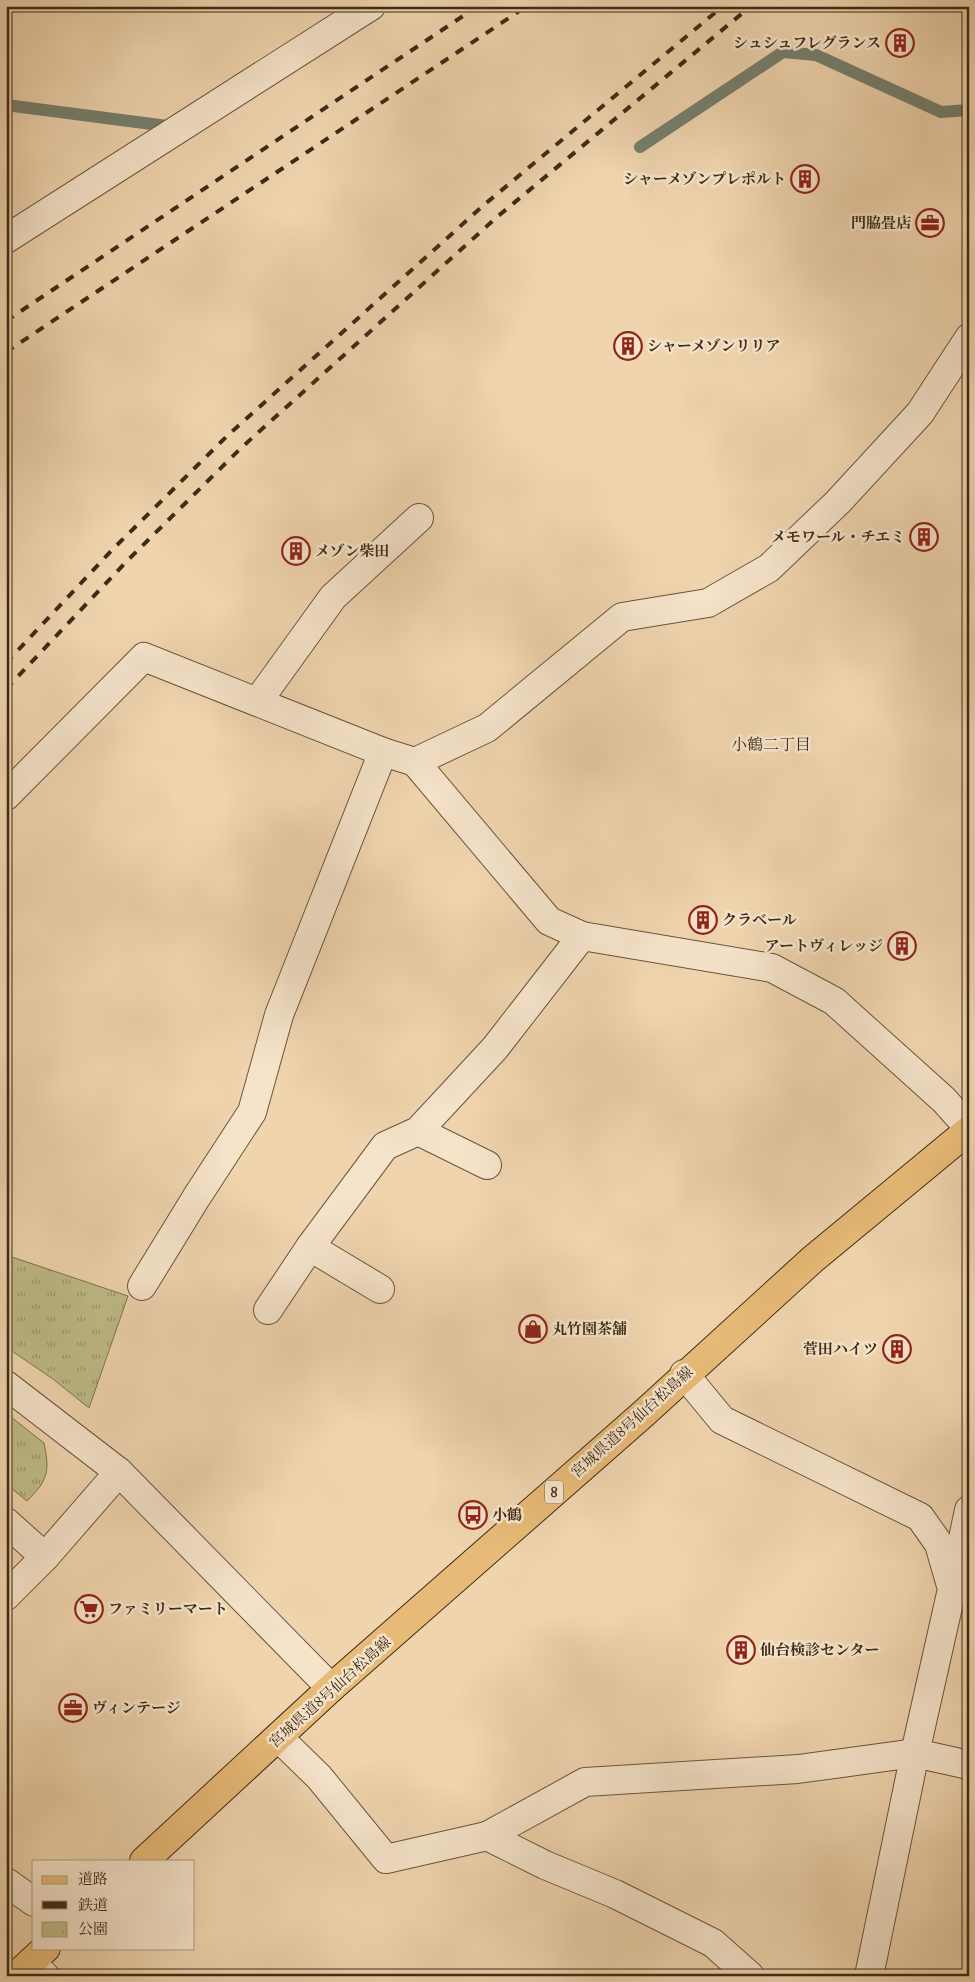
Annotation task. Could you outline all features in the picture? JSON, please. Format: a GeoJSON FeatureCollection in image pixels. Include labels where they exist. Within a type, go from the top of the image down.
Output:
{"type":"FeatureCollection","features":[{"type":"Feature","properties":{"kind":"main road","name":"宮城県道8号仙台松島線"},"geometry":{"type":"LineString","coordinates":[[145,1860],[331,1688],[642,1415],[684,1374],[813,1259],[969,1129]]}},
{"type":"Feature","properties":{"kind":"street"},"geometry":{"type":"LineString","coordinates":[[6,239],[64,200],[371,6]]}},
{"type":"Feature","properties":{"kind":"street"},"geometry":{"type":"LineString","coordinates":[[415,762],[487,728],[622,617],[708,603],[769,568],[838,502],[920,413],[969,338]]}},
{"type":"Feature","properties":{"kind":"street"},"geometry":{"type":"LineString","coordinates":[[258,701],[333,597],[419,518]]}},
{"type":"Feature","properties":{"kind":"street"},"geometry":{"type":"LineString","coordinates":[[6,796],[144,657],[383,752],[415,762],[549,921],[582,936],[772,968],[834,1001],[944,1100],[969,1129]]}},
{"type":"Feature","properties":{"kind":"street"},"geometry":{"type":"LineString","coordinates":[[142,1286],[252,1112],[279,1014],[383,752]]}},
{"type":"Feature","properties":{"kind":"street"},"geometry":{"type":"LineString","coordinates":[[268,1310],[310,1247],[386,1146],[418,1131],[496,1048],[582,936]]}},
{"type":"Feature","properties":{"kind":"street"},"geometry":{"type":"LineString","coordinates":[[418,1131],[487,1165]]}},
{"type":"Feature","properties":{"kind":"street"},"geometry":{"type":"LineString","coordinates":[[310,1247],[380,1289]]}},
{"type":"Feature","properties":{"kind":"street"},"geometry":{"type":"LineString","coordinates":[[684,1374],[722,1420],[920,1517],[939,1544],[952,1589]]}},
{"type":"Feature","properties":{"kind":"street"},"geometry":{"type":"LineString","coordinates":[[6,1385],[119,1472],[331,1688]]}},
{"type":"Feature","properties":{"kind":"street"},"geometry":{"type":"LineString","coordinates":[[6,1596],[45,1557],[119,1472]]}},
{"type":"Feature","properties":{"kind":"street"},"geometry":{"type":"LineString","coordinates":[[868,1976],[969,1510]]}},
{"type":"Feature","properties":{"kind":"street"},"geometry":{"type":"LineString","coordinates":[[6,1522],[45,1557]]}},
{"type":"Feature","properties":{"kind":"street"},"geometry":{"type":"LineString","coordinates":[[279,1738],[319,1777],[386,1859],[487,1836],[585,1782],[798,1769],[915,1753],[969,1765]]}},
{"type":"Feature","properties":{"kind":"street"},"geometry":{"type":"LineString","coordinates":[[487,1836],[545,1865],[615,1894],[713,1943],[750,1976]]}},
{"type":"Feature","properties":{"kind":"street"},"geometry":{"type":"LineString","coordinates":[[6,1882],[32,1901]]}},
{"type":"Feature","properties":{"kind":"green space"},"geometry":{"type":"Polygon","coordinates":[[[6,1255],[128,1296],[89,1408],[53,1379],[6,1347],[6,1255]]]}},
{"type":"Feature","properties":{"kind":"green space"},"geometry":{"type":"Polygon","coordinates":[[[6,1413],[44,1443],[47,1461],[46,1475],[27,1501],[6,1484],[6,1413]]]}},
{"type":"Feature","properties":{"kind":"waterway"},"geometry":{"type":"LineString","coordinates":[[640,147],[783,52],[816,55],[941,112],[969,110]]}},
{"type":"Feature","properties":{"kind":"waterway"},"geometry":{"type":"LineString","coordinates":[[6,105],[175,127]]}},
{"type":"Feature","properties":{"kind":"railway"},"geometry":{"type":"LineString","coordinates":[[6,321],[478,6]]}},
{"type":"Feature","properties":{"kind":"railway"},"geometry":{"type":"LineString","coordinates":[[6,352],[527,6]]}},
{"type":"Feature","properties":{"kind":"railway"},"geometry":{"type":"LineString","coordinates":[[6,663],[113,549],[227,436],[485,204],[723,6]]}},
{"type":"Feature","properties":{"kind":"railway"},"geometry":{"type":"LineString","coordinates":[[6,689],[127,561],[241,448],[497,217],[751,6]]}},
{"type":"Feature","properties":{"kind":"place","name":"シュシュフレグランス"},"geometry":{"type":"Point","coordinates":[900,43]}},
{"type":"Feature","properties":{"kind":"place","name":"シャーメゾンプレポルト"},"geometry":{"type":"Point","coordinates":[805,179]}},
{"type":"Feature","properties":{"kind":"place","name":"門脇畳店"},"geometry":{"type":"Point","coordinates":[930,223]}},
{"type":"Feature","properties":{"kind":"place","name":"シャーメゾンリリア"},"geometry":{"type":"Point","coordinates":[628,346]}},
{"type":"Feature","properties":{"kind":"place","name":"メモワール・チエミ"},"geometry":{"type":"Point","coordinates":[924,537]}},
{"type":"Feature","properties":{"kind":"place","name":"メゾン柴田"},"geometry":{"type":"Point","coordinates":[296,551]}},
{"type":"Feature","properties":{"kind":"place","name":"クラベール"},"geometry":{"type":"Point","coordinates":[703,920]}},
{"type":"Feature","properties":{"kind":"place","name":"アートヴィレッジ"},"geometry":{"type":"Point","coordinates":[902,946]}},
{"type":"Feature","properties":{"kind":"place","name":"丸竹園茶舗"},"geometry":{"type":"Point","coordinates":[533,1329]}},
{"type":"Feature","properties":{"kind":"place","name":"菅田ハイツ"},"geometry":{"type":"Point","coordinates":[897,1349]}},
{"type":"Feature","properties":{"kind":"place","name":"小鶴"},"geometry":{"type":"Point","coordinates":[473,1515]}},
{"type":"Feature","properties":{"kind":"place","name":"ファミリーマート"},"geometry":{"type":"Point","coordinates":[89,1609]}},
{"type":"Feature","properties":{"kind":"place","name":"仙台検診センター"},"geometry":{"type":"Point","coordinates":[741,1650]}},
{"type":"Feature","properties":{"kind":"place","name":"ヴィンテージ"},"geometry":{"type":"Point","coordinates":[73,1708]}},
{"type":"Feature","properties":{"kind":"district","name":"小鶴二丁目"},"geometry":{"type":"Point","coordinates":[771,744]}}]}
